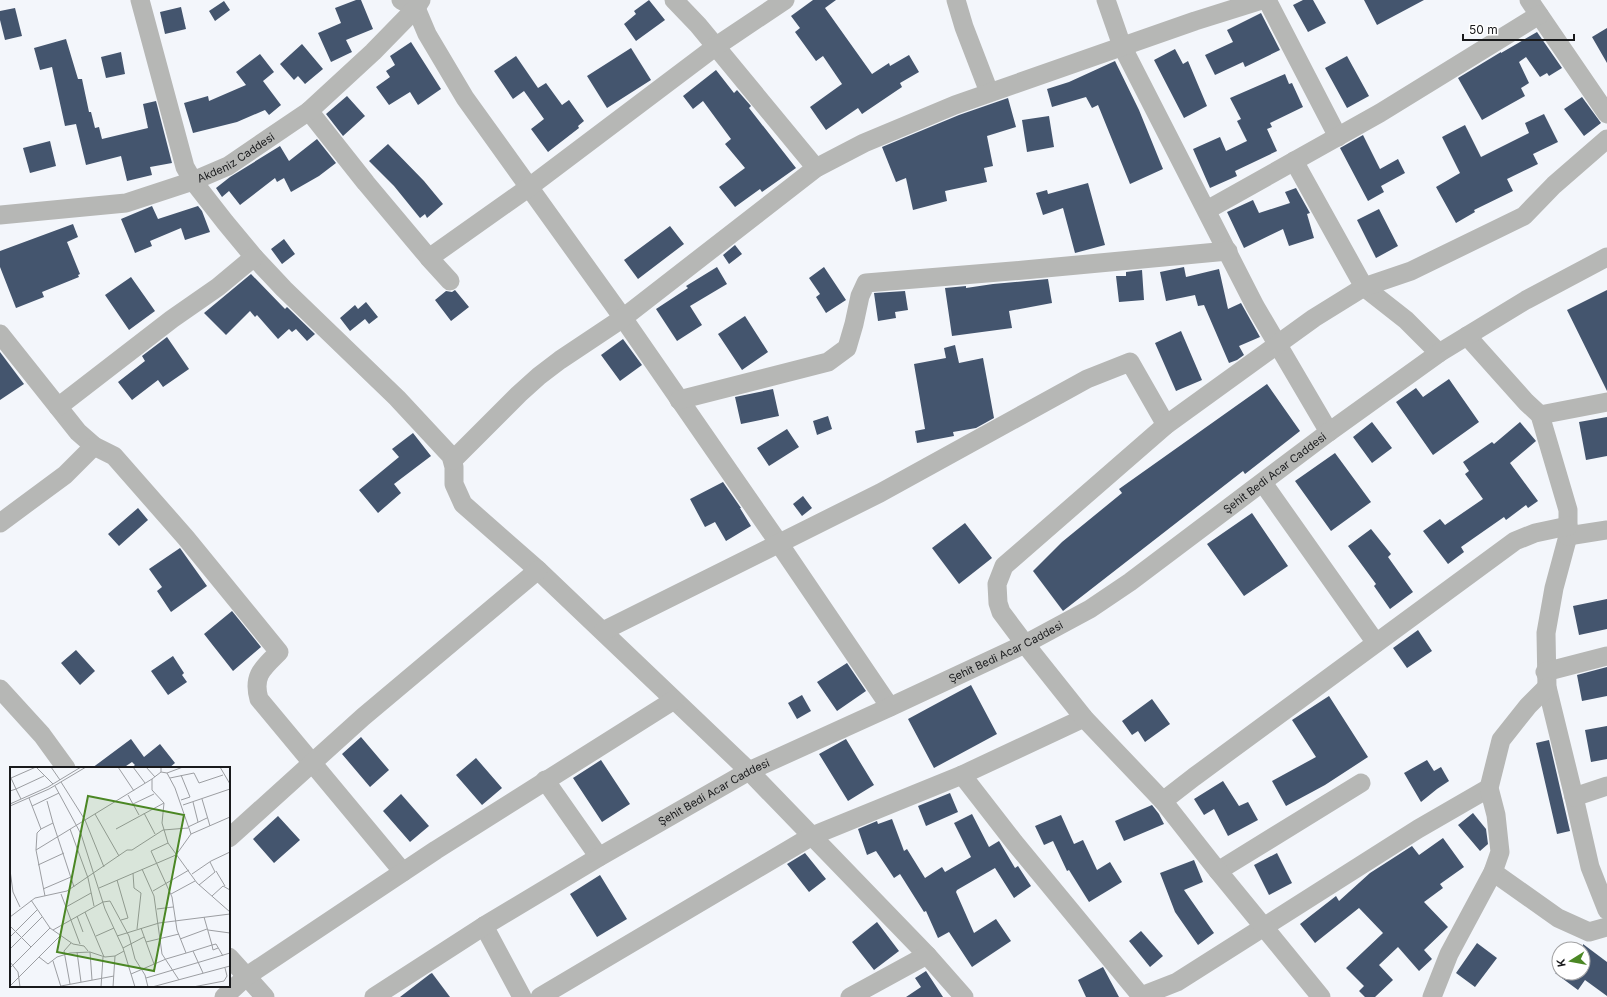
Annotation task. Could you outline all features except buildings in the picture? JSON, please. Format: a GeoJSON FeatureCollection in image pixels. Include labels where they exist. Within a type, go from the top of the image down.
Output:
{"type":"FeatureCollection","features":[{"type":"Feature","properties":{"kind":"street"},"geometry":{"type":"LineString","coordinates":[[140,0],[184,167],[193,181],[254,257],[397,398],[451,456],[453,460],[454,484],[463,504],[538,570],[749,771],[927,955],[964,997]]}},
{"type":"Feature","properties":{"kind":"street"},"geometry":{"type":"LineString","coordinates":[[674,0],[698,25],[816,168]]}},
{"type":"Feature","properties":{"kind":"street"},"geometry":{"type":"LineString","coordinates":[[429,258],[528,188],[715,47],[785,0]]}},
{"type":"Feature","properties":{"kind":"street"},"geometry":{"type":"LineString","coordinates":[[956,0],[964,27],[989,92]]}},
{"type":"Feature","properties":{"kind":"street"},"geometry":{"type":"LineString","coordinates":[[1106,0],[1122,46],[1256,306],[1330,432]]}},
{"type":"Feature","properties":{"kind":"street"},"geometry":{"type":"LineString","coordinates":[[453,460],[539,376],[560,360],[623,318],[816,168],[864,143],[955,104],[1122,46],[1262,0]]}},
{"type":"Feature","properties":{"kind":"street"},"geometry":{"type":"LineString","coordinates":[[1267,0],[1338,137]]}},
{"type":"Feature","properties":{"kind":"street"},"geometry":{"type":"LineString","coordinates":[[413,3],[427,34],[465,98],[528,188],[623,318],[890,707]]}},
{"type":"Feature","properties":{"kind":"street","name":"Akdeniz Caddesi"},"geometry":{"type":"LineString","coordinates":[[0,215],[126,203],[193,181],[228,166],[309,111],[373,52],[413,3]]}},
{"type":"Feature","properties":{"kind":"street"},"geometry":{"type":"LineString","coordinates":[[1207,210],[1380,113],[1534,8],[1607,114]]}},
{"type":"Feature","properties":{"kind":"street"},"geometry":{"type":"LineString","coordinates":[[309,111],[366,183],[450,281]]}},
{"type":"Feature","properties":{"kind":"street"},"geometry":{"type":"LineString","coordinates":[[1321,997],[1163,801],[1084,718],[1025,644],[1001,612],[998,603],[997,584],[1004,566],[1166,425],[1314,318],[1364,287],[1412,271],[1524,216],[1554,185],[1607,139]]}},
{"type":"Feature","properties":{"kind":"street"},"geometry":{"type":"LineString","coordinates":[[1294,162],[1364,287],[1406,320],[1439,353]]}},
{"type":"Feature","properties":{"kind":"street"},"geometry":{"type":"LineString","coordinates":[[679,400],[828,362],[847,348],[860,296],[866,283],[1228,251]]}},
{"type":"Feature","properties":{"kind":"street"},"geometry":{"type":"LineString","coordinates":[[58,407],[172,319],[218,287],[254,257]]}},
{"type":"Feature","properties":{"kind":"street","name":"Şehit Bedi Acar Caddesi"},"geometry":{"type":"LineString","coordinates":[[374,997],[484,926],[599,857],[749,771],[1025,644],[1090,609],[1130,582],[1330,432],[1439,353],[1526,300],[1607,257]]}},
{"type":"Feature","properties":{"kind":"street"},"geometry":{"type":"LineString","coordinates":[[0,334],[78,432],[94,446],[114,456],[186,538],[279,652],[262,668],[257,682],[259,699],[403,872]]}},
{"type":"Feature","properties":{"kind":"street"},"geometry":{"type":"LineString","coordinates":[[1468,336],[1526,402],[1540,415],[1568,510],[1568,531],[1554,588],[1546,633],[1546,680],[1590,867],[1607,910]]}},
{"type":"Feature","properties":{"kind":"street"},"geometry":{"type":"LineString","coordinates":[[603,631],[778,542],[880,493],[1088,379],[1130,362],[1166,425]]}},
{"type":"Feature","properties":{"kind":"street"},"geometry":{"type":"LineString","coordinates":[[1540,415],[1607,402]]}},
{"type":"Feature","properties":{"kind":"street"},"geometry":{"type":"LineString","coordinates":[[0,523],[65,476],[94,446]]}},
{"type":"Feature","properties":{"kind":"street"},"geometry":{"type":"LineString","coordinates":[[1263,483],[1376,643]]}},
{"type":"Feature","properties":{"kind":"street"},"geometry":{"type":"LineString","coordinates":[[1163,801],[1515,541],[1535,533],[1607,530]]}},
{"type":"Feature","properties":{"kind":"street"},"geometry":{"type":"LineString","coordinates":[[230,837],[363,718],[538,570]]}},
{"type":"Feature","properties":{"kind":"street"},"geometry":{"type":"LineString","coordinates":[[1437,995],[1449,954],[1493,872],[1500,852],[1496,815],[1490,788],[1502,740],[1546,680],[1607,656]]}},
{"type":"Feature","properties":{"kind":"street"},"geometry":{"type":"LineString","coordinates":[[0,689],[42,735],[65,767]]}},
{"type":"Feature","properties":{"kind":"street"},"geometry":{"type":"LineString","coordinates":[[224,997],[247,976],[403,872],[545,780],[674,700]]}},
{"type":"Feature","properties":{"kind":"street"},"geometry":{"type":"LineString","coordinates":[[540,997],[812,836],[962,775],[1084,718]]}},
{"type":"Feature","properties":{"kind":"street"},"geometry":{"type":"LineString","coordinates":[[962,775],[1141,997],[1177,982],[1418,829],[1490,788]]}},
{"type":"Feature","properties":{"kind":"street"},"geometry":{"type":"LineString","coordinates":[[545,780],[599,857]]}},
{"type":"Feature","properties":{"kind":"street"},"geometry":{"type":"LineString","coordinates":[[1218,871],[1361,783]]}},
{"type":"Feature","properties":{"kind":"street"},"geometry":{"type":"LineString","coordinates":[[1574,797],[1607,786]]}},
{"type":"Feature","properties":{"kind":"street"},"geometry":{"type":"LineString","coordinates":[[1493,872],[1558,918],[1589,932],[1607,927]]}},
{"type":"Feature","properties":{"kind":"street"},"geometry":{"type":"LineString","coordinates":[[484,926],[522,997]]}},
{"type":"Feature","properties":{"kind":"street"},"geometry":{"type":"LineString","coordinates":[[850,997],[927,955]]}},
{"type":"Feature","properties":{"kind":"street"},"geometry":{"type":"LineString","coordinates":[[230,958],[265,997]]}}]}
